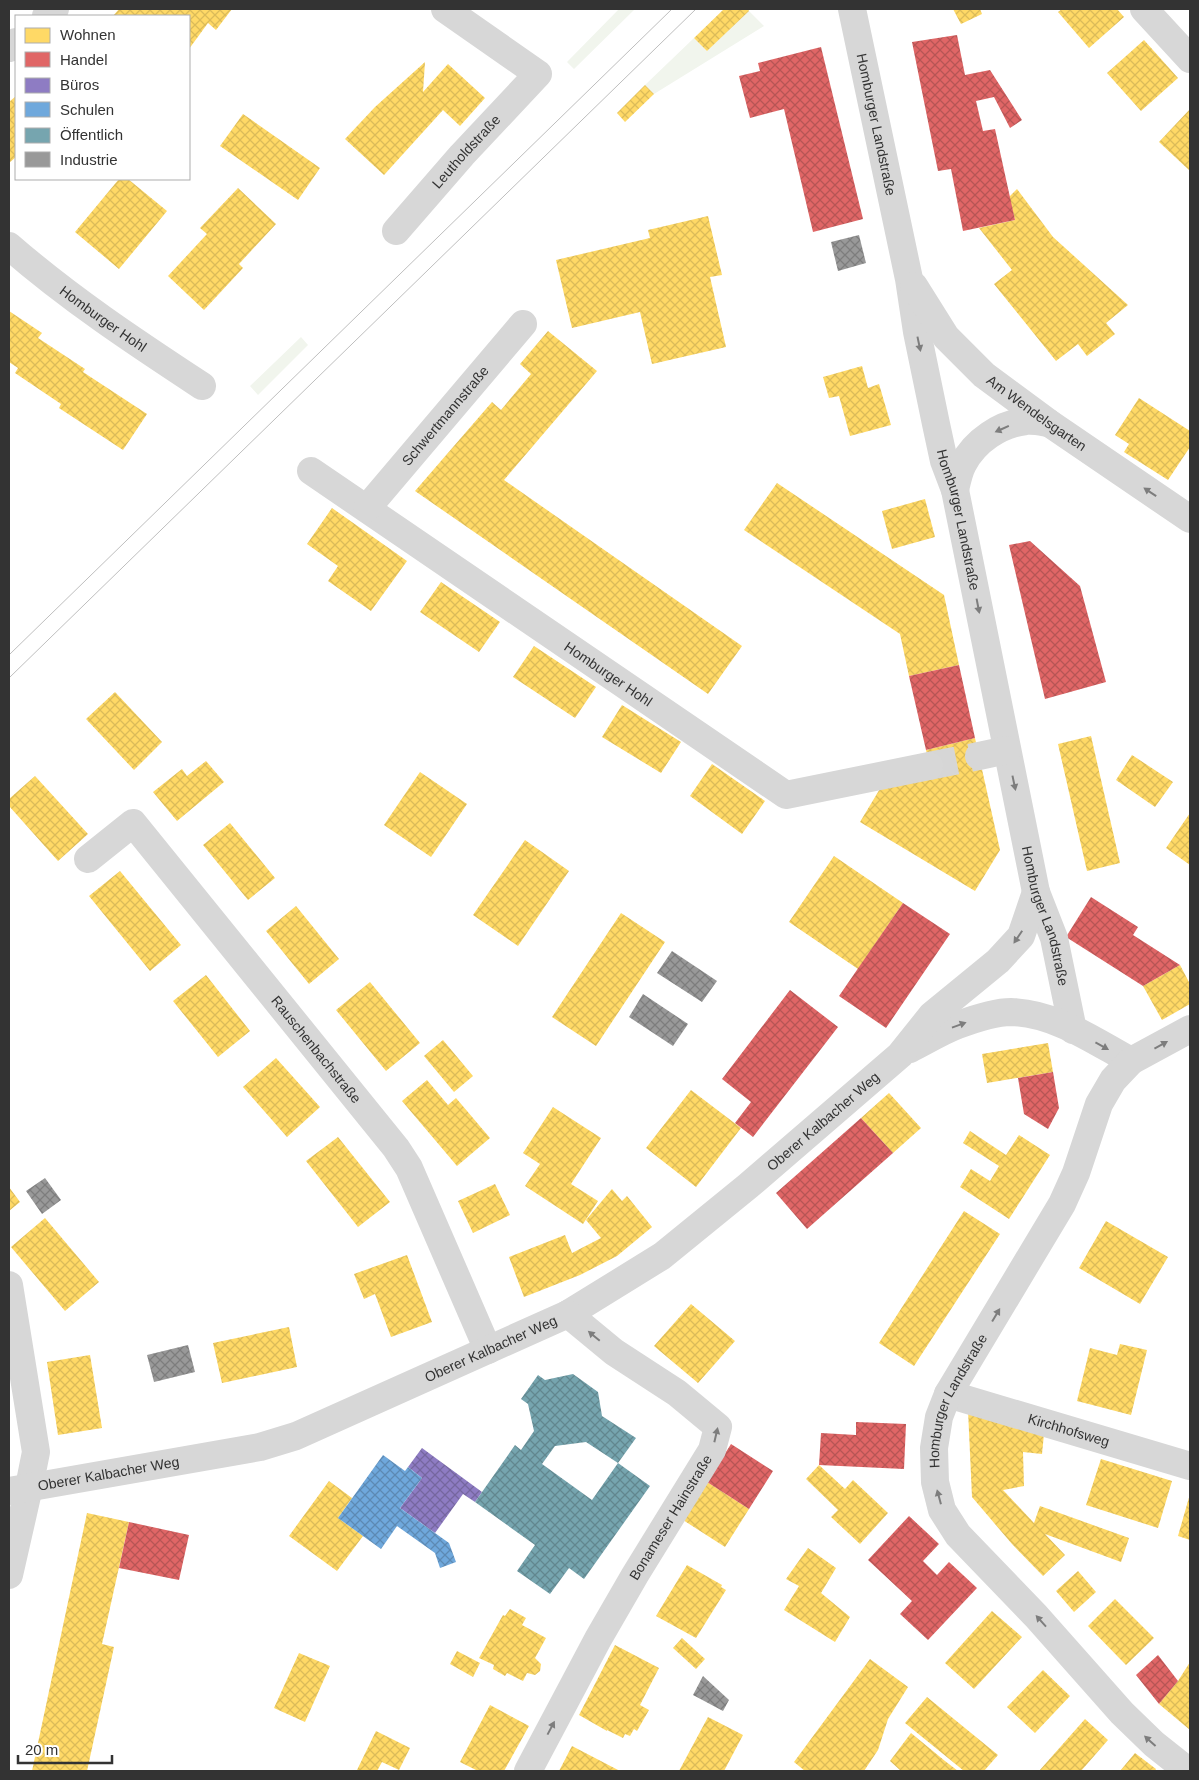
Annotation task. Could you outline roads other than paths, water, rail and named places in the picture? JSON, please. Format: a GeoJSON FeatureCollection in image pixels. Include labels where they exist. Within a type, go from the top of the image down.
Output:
{"type":"FeatureCollection","features":[{"type":"Feature","properties":{"kind":"street","name":"Leutholdstraße"},"geometry":{"type":"LineString","coordinates":[[396,231],[462,155],[538,74],[445,9]]}},
{"type":"Feature","properties":{"kind":"street","name":"Homburger Landstraße"},"geometry":{"type":"LineString","coordinates":[[852,9],[909,279],[917,332],[938,433],[944,461],[955,490],[1036,892],[1054,938],[1073,1030]]}},
{"type":"Feature","properties":{"kind":"street"},"geometry":{"type":"LineString","coordinates":[[1144,9],[1190,59]]}},
{"type":"Feature","properties":{"kind":"street","name":"Homburger Hohl"},"geometry":{"type":"LineString","coordinates":[[9,246],[44,276],[98,317],[202,386]]}},
{"type":"Feature","properties":{"kind":"street","name":"Am Wendelsgarten"},"geometry":{"type":"LineString","coordinates":[[909,279],[946,337],[984,375],[1049,423],[1190,519]]}},
{"type":"Feature","properties":{"kind":"street","name":"Schwertmannstraße"},"geometry":{"type":"LineString","coordinates":[[367,508],[523,324]]}},
{"type":"Feature","properties":{"kind":"street"},"geometry":{"type":"LineString","coordinates":[[955,490],[962,465],[973,448],[987,436],[1006,426],[1027,420],[1049,423]]}},
{"type":"Feature","properties":{"kind":"street","name":"Homburger Hohl"},"geometry":{"type":"LineString","coordinates":[[311,471],[786,794],[929,766]]}},
{"type":"Feature","properties":{"kind":"street"},"geometry":{"type":"LineString","coordinates":[[980,756],[1007,750]]}},
{"type":"Feature","properties":{"kind":"street","name":"Rauschenbachstraße"},"geometry":{"type":"LineString","coordinates":[[88,858],[133,823],[140,830],[396,1148],[409,1168],[488,1350]]}},
{"type":"Feature","properties":{"kind":"street","name":"Oberer Kalbacher Weg"},"geometry":{"type":"LineString","coordinates":[[19,1489],[260,1447],[296,1436],[568,1314],[662,1256],[748,1186],[900,1054],[932,1015],[998,961],[1021,936],[1036,892]]}},
{"type":"Feature","properties":{"kind":"street","name":"Oberer Kalbacher Weg"},"geometry":{"type":"LineString","coordinates":[[900,1054],[956,1025],[1009,1012],[1042,1017],[1073,1030],[1131,1062]]}},
{"type":"Feature","properties":{"kind":"street","name":"Homburger Landstraße"},"geometry":{"type":"LineString","coordinates":[[1188,1771],[1154,1744],[1122,1713],[1036,1616],[958,1535],[942,1510],[935,1482],[934,1448],[938,1417],[948,1394],[1062,1204],[1076,1173],[1099,1104],[1113,1080],[1131,1062],[1190,1029]]}},
{"type":"Feature","properties":{"kind":"street"},"geometry":{"type":"LineString","coordinates":[[9,1285],[36,1452],[19,1489],[9,1575]]}},
{"type":"Feature","properties":{"kind":"street","name":"Bonameser Hainstraße"},"geometry":{"type":"LineString","coordinates":[[528,1771],[598,1639],[712,1450],[718,1427],[677,1393],[614,1352],[568,1314]]}},
{"type":"Feature","properties":{"kind":"street","name":"Kirchhofsweg"},"geometry":{"type":"LineString","coordinates":[[948,1394],[1190,1466]]}},
{"type":"Feature","properties":{"kind":"tunnel"},"geometry":{"type":"LineString","coordinates":[[929,766],[979,756]]}},
{"type":"Feature","properties":{"kind":"tram line"},"geometry":{"type":"LineString","coordinates":[[9,655],[672,9]]}},
{"type":"Feature","properties":{"kind":"tram line"},"geometry":{"type":"LineString","coordinates":[[9,678],[696,9]]}}]}
